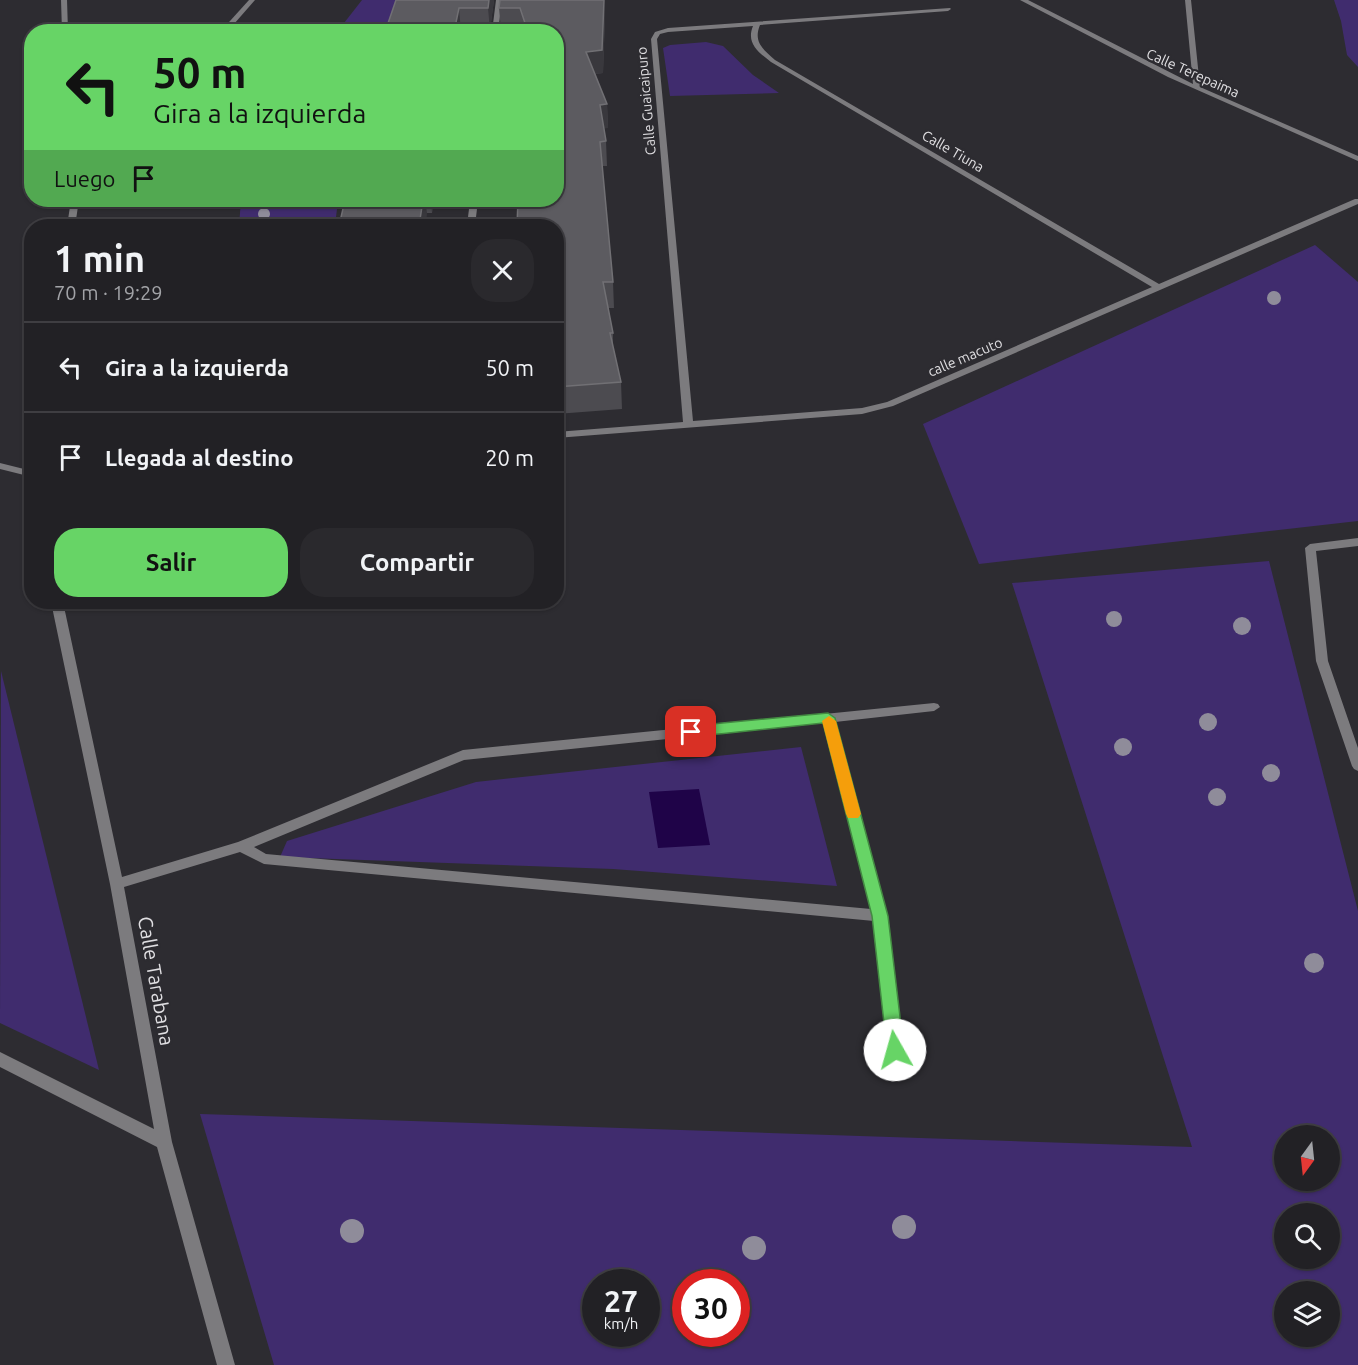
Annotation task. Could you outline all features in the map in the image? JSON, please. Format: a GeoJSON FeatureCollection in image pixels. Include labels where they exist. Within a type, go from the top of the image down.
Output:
{"type":"FeatureCollection","features":[{"type":"Feature","properties":{"kind":"street"},"geometry":{"type":"LineString","coordinates":[[64,0],[65,24]]}},
{"type":"Feature","properties":{"kind":"street"},"geometry":{"type":"LineString","coordinates":[[230,24],[252,0]]}},
{"type":"Feature","properties":{"kind":"street"},"geometry":{"type":"LineString","coordinates":[[496,24],[499,0]]}},
{"type":"Feature","properties":{"kind":"street","name":"Calle Terepaima"},"geometry":{"type":"LineString","coordinates":[[1023,0],[1115,50],[1358,159]]}},
{"type":"Feature","properties":{"kind":"street"},"geometry":{"type":"LineString","coordinates":[[1188,0],[1197,88]]}},
{"type":"Feature","properties":{"kind":"street","name":"Calle Guaicaipuro"},"geometry":{"type":"LineString","coordinates":[[688,424],[654,39],[657,33],[668,30],[948,9]]}},
{"type":"Feature","properties":{"kind":"street","name":"Calle Tiuna"},"geometry":{"type":"LineString","coordinates":[[757,24],[752,33],[754,42],[773,61],[1159,288]]}},
{"type":"Feature","properties":{"kind":"street","name":"calle macuto"},"geometry":{"type":"LineString","coordinates":[[564,434],[862,411],[890,404],[1358,201]]}},
{"type":"Feature","properties":{"kind":"street"},"geometry":{"type":"LineString","coordinates":[[0,466],[24,472]]}},
{"type":"Feature","properties":{"kind":"street"},"geometry":{"type":"LineString","coordinates":[[1358,542],[1310,548],[1322,661],[1358,766]]}},
{"type":"Feature","properties":{"kind":"street","name":"Calle Tarabana"},"geometry":{"type":"LineString","coordinates":[[58,609],[117,884],[164,1142],[226,1365]]}},
{"type":"Feature","properties":{"kind":"street"},"geometry":{"type":"LineString","coordinates":[[117,884],[241,846],[463,754],[934,707]]}},
{"type":"Feature","properties":{"kind":"street"},"geometry":{"type":"LineString","coordinates":[[828,718],[880,916],[895,1050]]}},
{"type":"Feature","properties":{"kind":"street"},"geometry":{"type":"LineString","coordinates":[[241,846],[264,859],[880,916]]}},
{"type":"Feature","properties":{"kind":"street"},"geometry":{"type":"LineString","coordinates":[[0,1059],[164,1142]]}},
{"type":"Feature","properties":{"kind":"shaded area"},"geometry":{"type":"Polygon","coordinates":[[[362,0],[405,0],[398,24],[343,24],[362,0]]]}},
{"type":"Feature","properties":{"kind":"shaded area"},"geometry":{"type":"Polygon","coordinates":[[[1334,0],[1358,0],[1358,67],[1347,55],[1341,21],[1334,0]]]}},
{"type":"Feature","properties":{"kind":"shaded area"},"geometry":{"type":"Polygon","coordinates":[[[706,42],[723,46],[753,75],[779,93],[670,96],[663,48],[670,45],[706,42]]]}},
{"type":"Feature","properties":{"kind":"shaded area"},"geometry":{"type":"Polygon","coordinates":[[[240,207],[337,207],[336,219],[240,219],[240,207]]]}},
{"type":"Feature","properties":{"kind":"shaded area"},"geometry":{"type":"Polygon","coordinates":[[[1315,245],[1358,282],[1358,521],[979,564],[923,424],[1315,245]]]}},
{"type":"Feature","properties":{"kind":"shaded area"},"geometry":{"type":"Polygon","coordinates":[[[1269,561],[1358,911],[1358,1365],[274,1365],[200,1114],[1192,1147],[1012,583],[1269,561]]]}},
{"type":"Feature","properties":{"kind":"shaded area"},"geometry":{"type":"Polygon","coordinates":[[[1,671],[99,1070],[0,1023],[1,671]]]}},
{"type":"Feature","properties":{"kind":"shaded area"},"geometry":{"type":"Polygon","coordinates":[[[801,747],[837,886],[613,869],[280,857],[287,841],[476,782],[801,747]]]}},
{"type":"Feature","properties":{"kind":"shaded area"},"geometry":{"type":"Polygon","coordinates":[[[699,789],[710,845],[658,848],[649,792],[699,789]]]}},
{"type":"Feature","properties":{"kind":"building"},"geometry":{"type":"Polygon","coordinates":[[[396,0],[489,0],[488,8],[459,8],[456,24],[388,24],[396,0]]]}},
{"type":"Feature","properties":{"kind":"building"},"geometry":{"type":"Polygon","coordinates":[[[500,0],[604,0],[602,50],[586,52],[607,104],[600,105],[606,141],[600,142],[613,282],[603,282],[613,333],[610,333],[621,382],[564,386],[564,219],[517,219],[518,207],[564,207],[564,24],[525,24],[520,8],[499,8],[500,0]]]}},
{"type":"Feature","properties":{"kind":"building"},"geometry":{"type":"Polygon","coordinates":[[[343,207],[422,207],[420,219],[341,219],[343,207]]]}},
{"type":"Feature","properties":{"kind":"slow traffic"},"geometry":{"type":"LineString","coordinates":[[829,721],[853,814]]}},
{"type":"Feature","properties":{"kind":"route"},"geometry":{"type":"LineString","coordinates":[[691,732],[828,718],[880,916],[895,1050]]}}]}
